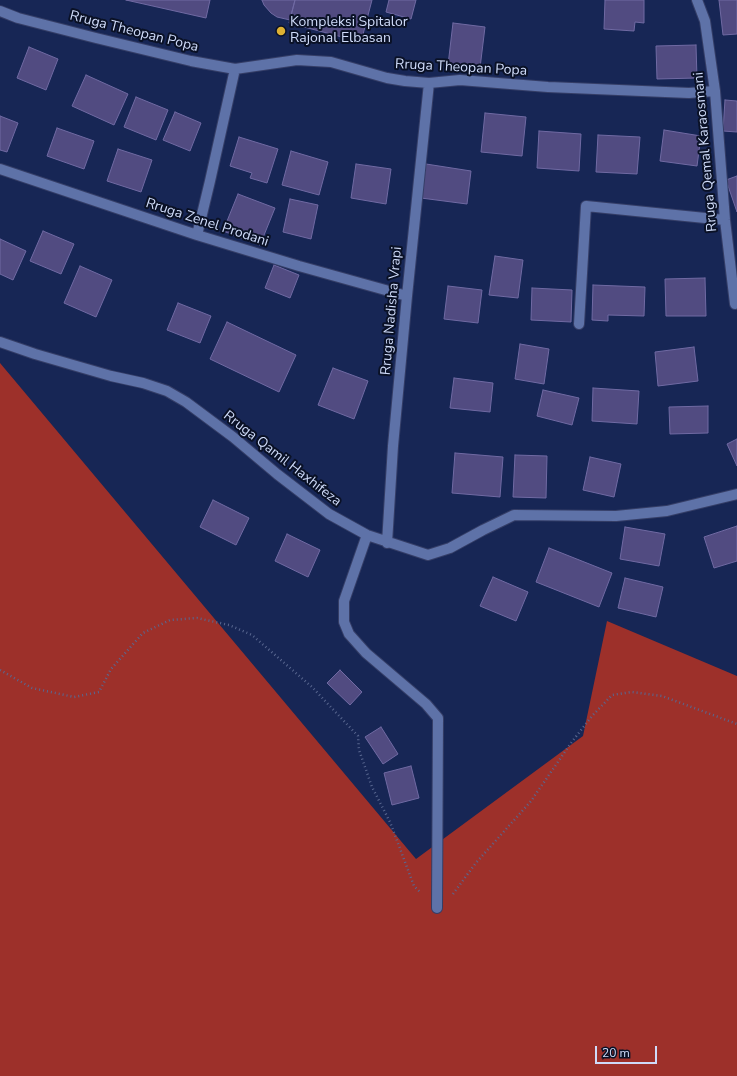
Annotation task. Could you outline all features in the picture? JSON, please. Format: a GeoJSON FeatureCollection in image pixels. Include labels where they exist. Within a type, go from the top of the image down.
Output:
{"type":"FeatureCollection","features":[{"type":"Feature","properties":{"kind":"street","name":"Rruga Qemal Karaosmani"},"geometry":{"type":"LineString","coordinates":[[697,0],[705,21],[716,91],[725,220],[735,304]]}},
{"type":"Feature","properties":{"kind":"street","name":"Rruga Theopan Popa"},"geometry":{"type":"LineString","coordinates":[[0,11],[18,18],[96,38],[191,61],[235,69],[297,60],[331,62],[405,82],[429,83],[460,80],[548,87],[689,93],[716,91]]}},
{"type":"Feature","properties":{"kind":"street"},"geometry":{"type":"LineString","coordinates":[[197,235],[235,69]]}},
{"type":"Feature","properties":{"kind":"street","name":"Rruga Nadisha Vrapi"},"geometry":{"type":"LineString","coordinates":[[387,543],[393,446],[429,83]]}},
{"type":"Feature","properties":{"kind":"street","name":"Rruga Zenel Prodani"},"geometry":{"type":"LineString","coordinates":[[0,169],[197,235],[299,266],[407,296]]}},
{"type":"Feature","properties":{"kind":"street"},"geometry":{"type":"LineString","coordinates":[[579,324],[586,206],[725,220]]}},
{"type":"Feature","properties":{"kind":"street","name":"Rruga Qamil Haxhifeza"},"geometry":{"type":"LineString","coordinates":[[0,342],[42,356],[111,376],[143,383],[167,391],[186,402],[233,437],[277,474],[329,514],[367,535],[387,543],[428,555],[450,548],[514,515],[616,516],[667,511],[737,494]]}},
{"type":"Feature","properties":{"kind":"street"},"geometry":{"type":"LineString","coordinates":[[367,535],[344,601],[344,622],[349,634],[366,653],[426,704],[438,718],[437,908]]}},
{"type":"Feature","properties":{"kind":"path"},"geometry":{"type":"LineString","coordinates":[[0,670],[32,688],[74,697],[99,692],[111,669],[143,633],[170,620],[197,618],[229,626],[252,635],[312,687],[358,736],[359,750],[372,787],[390,822],[414,886],[437,908],[449,899],[475,864],[531,801],[571,743],[592,716],[612,695],[632,692],[662,696],[737,724]]}},
{"type":"Feature","properties":{"kind":"shaded area"},"geometry":{"type":"Polygon","coordinates":[[[0,363],[416,859],[583,736],[607,621],[737,676],[737,1076],[0,1076],[0,363]]]}},
{"type":"Feature","properties":{"kind":"building"},"geometry":{"type":"Polygon","coordinates":[[[126,0],[210,0],[206,18],[126,0]]]}},
{"type":"Feature","properties":{"kind":"building"},"geometry":{"type":"Polygon","coordinates":[[[262,0],[295,0],[290,20],[277,17],[271,13],[264,5],[262,0]]]}},
{"type":"Feature","properties":{"kind":"building"},"geometry":{"type":"Polygon","coordinates":[[[295,0],[372,0],[361,42],[289,23],[295,0]]]}},
{"type":"Feature","properties":{"kind":"building"},"geometry":{"type":"Polygon","coordinates":[[[389,0],[416,0],[411,19],[386,12],[389,0]]]}},
{"type":"Feature","properties":{"kind":"building"},"geometry":{"type":"Polygon","coordinates":[[[605,0],[644,0],[644,23],[635,22],[634,31],[604,29],[605,0]]]}},
{"type":"Feature","properties":{"kind":"building"},"geometry":{"type":"Polygon","coordinates":[[[719,0],[737,0],[737,34],[723,35],[719,0]]]}},
{"type":"Feature","properties":{"kind":"building"},"geometry":{"type":"Polygon","coordinates":[[[453,23],[485,27],[480,68],[448,65],[453,23]]]}},
{"type":"Feature","properties":{"kind":"building"},"geometry":{"type":"Polygon","coordinates":[[[696,45],[697,78],[657,79],[656,46],[696,45]]]}},
{"type":"Feature","properties":{"kind":"building"},"geometry":{"type":"Polygon","coordinates":[[[29,47],[58,59],[46,90],[17,78],[29,47]]]}},
{"type":"Feature","properties":{"kind":"building"},"geometry":{"type":"Polygon","coordinates":[[[86,75],[128,94],[114,125],[72,106],[86,75]]]}},
{"type":"Feature","properties":{"kind":"building"},"geometry":{"type":"Polygon","coordinates":[[[136,97],[168,110],[156,140],[124,127],[136,97]]]}},
{"type":"Feature","properties":{"kind":"building"},"geometry":{"type":"Polygon","coordinates":[[[725,100],[737,101],[737,132],[723,131],[725,100]]]}},
{"type":"Feature","properties":{"kind":"building"},"geometry":{"type":"Polygon","coordinates":[[[175,112],[201,123],[190,151],[163,140],[175,112]]]}},
{"type":"Feature","properties":{"kind":"building"},"geometry":{"type":"Polygon","coordinates":[[[485,113],[526,117],[522,156],[481,152],[485,113]]]}},
{"type":"Feature","properties":{"kind":"building"},"geometry":{"type":"Polygon","coordinates":[[[0,116],[18,123],[7,152],[0,150],[0,116]]]}},
{"type":"Feature","properties":{"kind":"building"},"geometry":{"type":"Polygon","coordinates":[[[57,128],[94,141],[84,169],[47,156],[57,128]]]}},
{"type":"Feature","properties":{"kind":"building"},"geometry":{"type":"Polygon","coordinates":[[[664,130],[701,136],[697,166],[660,161],[664,130]]]}},
{"type":"Feature","properties":{"kind":"building"},"geometry":{"type":"Polygon","coordinates":[[[539,131],[581,134],[579,171],[537,168],[539,131]]]}},
{"type":"Feature","properties":{"kind":"building"},"geometry":{"type":"Polygon","coordinates":[[[598,135],[640,137],[637,174],[596,172],[598,135]]]}},
{"type":"Feature","properties":{"kind":"building"},"geometry":{"type":"Polygon","coordinates":[[[239,137],[278,149],[267,183],[250,178],[252,173],[230,166],[239,137]]]}},
{"type":"Feature","properties":{"kind":"building"},"geometry":{"type":"Polygon","coordinates":[[[118,149],[152,160],[141,192],[107,181],[118,149]]]}},
{"type":"Feature","properties":{"kind":"building"},"geometry":{"type":"Polygon","coordinates":[[[291,151],[328,162],[319,195],[282,185],[291,151]]]}},
{"type":"Feature","properties":{"kind":"building"},"geometry":{"type":"Polygon","coordinates":[[[356,164],[391,169],[386,204],[351,198],[356,164]]]}},
{"type":"Feature","properties":{"kind":"building"},"geometry":{"type":"Polygon","coordinates":[[[426,164],[471,171],[467,204],[421,198],[426,164]]]}},
{"type":"Feature","properties":{"kind":"building"},"geometry":{"type":"Polygon","coordinates":[[[737,176],[737,212],[726,180],[737,176]]]}},
{"type":"Feature","properties":{"kind":"building"},"geometry":{"type":"Polygon","coordinates":[[[238,194],[275,208],[260,245],[223,231],[238,194]]]}},
{"type":"Feature","properties":{"kind":"building"},"geometry":{"type":"Polygon","coordinates":[[[290,199],[318,205],[311,239],[283,232],[290,199]]]}},
{"type":"Feature","properties":{"kind":"building"},"geometry":{"type":"Polygon","coordinates":[[[43,231],[74,244],[61,274],[30,261],[43,231]]]}},
{"type":"Feature","properties":{"kind":"building"},"geometry":{"type":"Polygon","coordinates":[[[0,239],[26,251],[13,280],[0,274],[0,239]]]}},
{"type":"Feature","properties":{"kind":"building"},"geometry":{"type":"Polygon","coordinates":[[[495,256],[523,260],[518,298],[489,295],[495,256]]]}},
{"type":"Feature","properties":{"kind":"building"},"geometry":{"type":"Polygon","coordinates":[[[274,265],[299,275],[290,298],[265,288],[274,265]]]}},
{"type":"Feature","properties":{"kind":"building"},"geometry":{"type":"Polygon","coordinates":[[[80,266],[112,280],[96,317],[64,303],[80,266]]]}},
{"type":"Feature","properties":{"kind":"building"},"geometry":{"type":"Polygon","coordinates":[[[705,278],[706,316],[666,316],[665,279],[705,278]]]}},
{"type":"Feature","properties":{"kind":"building"},"geometry":{"type":"Polygon","coordinates":[[[593,285],[645,287],[644,316],[608,315],[608,321],[592,320],[593,285]]]}},
{"type":"Feature","properties":{"kind":"building"},"geometry":{"type":"Polygon","coordinates":[[[448,286],[482,290],[478,323],[444,319],[448,286]]]}},
{"type":"Feature","properties":{"kind":"building"},"geometry":{"type":"Polygon","coordinates":[[[532,288],[572,290],[571,322],[531,320],[532,288]]]}},
{"type":"Feature","properties":{"kind":"building"},"geometry":{"type":"Polygon","coordinates":[[[178,303],[211,316],[200,343],[167,330],[178,303]]]}},
{"type":"Feature","properties":{"kind":"building"},"geometry":{"type":"Polygon","coordinates":[[[227,322],[296,355],[279,392],[210,359],[227,322]]]}},
{"type":"Feature","properties":{"kind":"building"},"geometry":{"type":"Polygon","coordinates":[[[520,344],[549,349],[544,384],[515,379],[520,344]]]}},
{"type":"Feature","properties":{"kind":"building"},"geometry":{"type":"Polygon","coordinates":[[[694,347],[698,381],[658,386],[655,352],[694,347]]]}},
{"type":"Feature","properties":{"kind":"building"},"geometry":{"type":"Polygon","coordinates":[[[333,368],[368,381],[354,419],[318,405],[333,368]]]}},
{"type":"Feature","properties":{"kind":"building"},"geometry":{"type":"Polygon","coordinates":[[[454,378],[493,383],[490,412],[450,408],[454,378]]]}},
{"type":"Feature","properties":{"kind":"building"},"geometry":{"type":"Polygon","coordinates":[[[593,388],[639,391],[637,424],[592,421],[593,388]]]}},
{"type":"Feature","properties":{"kind":"building"},"geometry":{"type":"Polygon","coordinates":[[[543,390],[579,398],[572,425],[537,416],[543,390]]]}},
{"type":"Feature","properties":{"kind":"building"},"geometry":{"type":"Polygon","coordinates":[[[708,406],[708,433],[670,434],[669,407],[708,406]]]}},
{"type":"Feature","properties":{"kind":"building"},"geometry":{"type":"Polygon","coordinates":[[[737,439],[737,466],[727,444],[737,439]]]}},
{"type":"Feature","properties":{"kind":"building"},"geometry":{"type":"Polygon","coordinates":[[[455,453],[503,457],[500,497],[452,493],[455,453]]]}},
{"type":"Feature","properties":{"kind":"building"},"geometry":{"type":"Polygon","coordinates":[[[515,455],[547,456],[546,498],[513,497],[515,455]]]}},
{"type":"Feature","properties":{"kind":"building"},"geometry":{"type":"Polygon","coordinates":[[[590,457],[621,464],[614,497],[583,490],[590,457]]]}},
{"type":"Feature","properties":{"kind":"building"},"geometry":{"type":"Polygon","coordinates":[[[213,500],[249,518],[236,545],[200,527],[213,500]]]}},
{"type":"Feature","properties":{"kind":"building"},"geometry":{"type":"Polygon","coordinates":[[[737,526],[737,561],[714,568],[704,537],[737,526]]]}},
{"type":"Feature","properties":{"kind":"building"},"geometry":{"type":"Polygon","coordinates":[[[625,527],[665,534],[659,566],[620,559],[625,527]]]}},
{"type":"Feature","properties":{"kind":"building"},"geometry":{"type":"Polygon","coordinates":[[[287,534],[320,550],[308,577],[275,561],[287,534]]]}},
{"type":"Feature","properties":{"kind":"building"},"geometry":{"type":"Polygon","coordinates":[[[549,548],[612,573],[599,607],[536,582],[549,548]]]}},
{"type":"Feature","properties":{"kind":"building"},"geometry":{"type":"Polygon","coordinates":[[[493,577],[528,592],[516,621],[480,606],[493,577]]]}},
{"type":"Feature","properties":{"kind":"building"},"geometry":{"type":"Polygon","coordinates":[[[625,578],[663,587],[656,617],[618,608],[625,578]]]}},
{"type":"Feature","properties":{"kind":"building"},"geometry":{"type":"Polygon","coordinates":[[[340,670],[362,692],[350,705],[327,683],[340,670]]]}},
{"type":"Feature","properties":{"kind":"building"},"geometry":{"type":"Polygon","coordinates":[[[381,727],[398,754],[383,764],[365,737],[381,727]]]}},
{"type":"Feature","properties":{"kind":"building"},"geometry":{"type":"Polygon","coordinates":[[[411,766],[419,798],[392,805],[384,773],[411,766]]]}},
{"type":"Feature","properties":{"kind":"place","name":"Kompleksi Spitalor Rajonal Elbasan"},"geometry":{"type":"Point","coordinates":[281,31]}}]}
